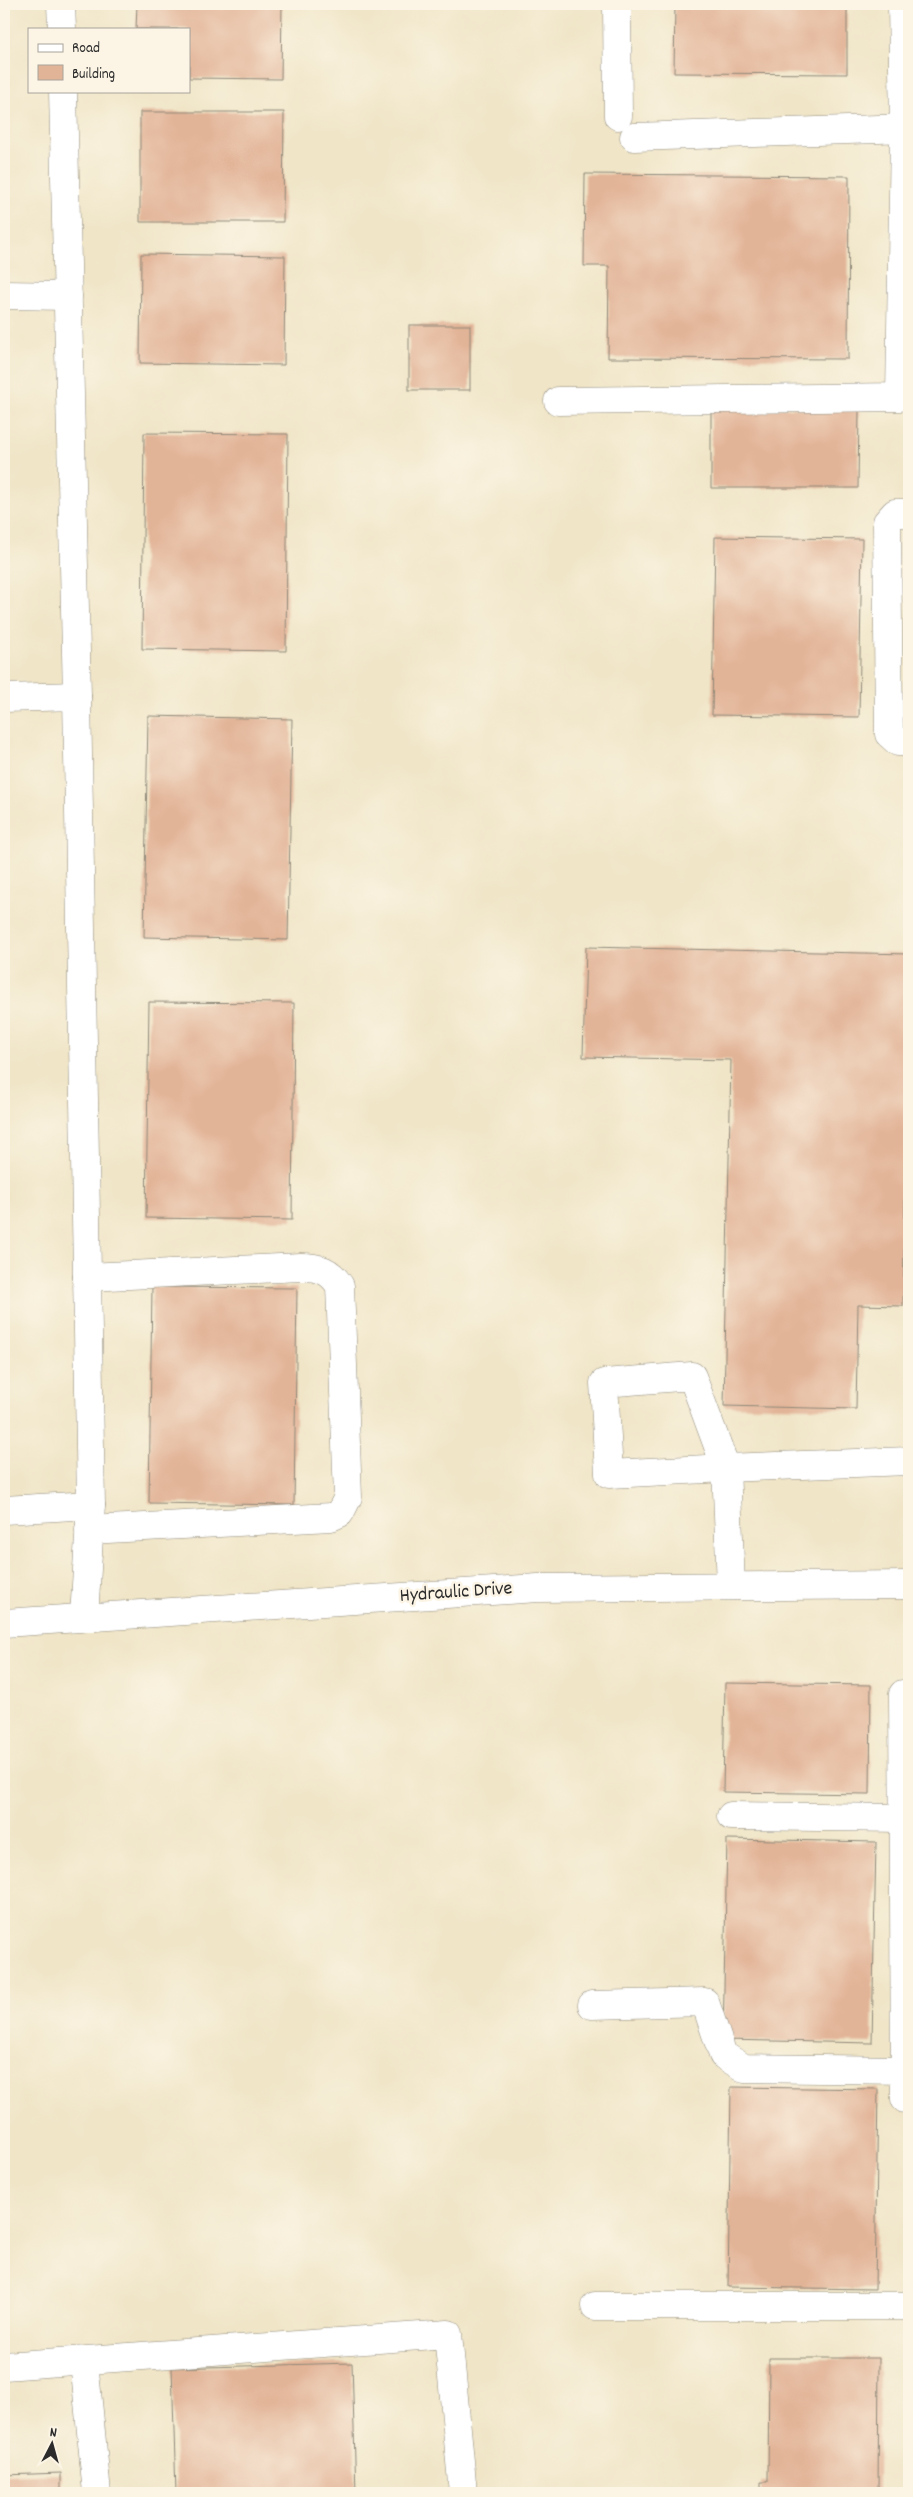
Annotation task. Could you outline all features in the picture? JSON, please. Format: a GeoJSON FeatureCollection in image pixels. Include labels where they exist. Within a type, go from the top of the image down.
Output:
{"type":"FeatureCollection","features":[{"type":"Feature","properties":{"kind":"street"},"geometry":{"type":"LineString","coordinates":[[62,4],[62,28]]}},
{"type":"Feature","properties":{"kind":"street"},"geometry":{"type":"LineString","coordinates":[[617,4],[618,116]]}},
{"type":"Feature","properties":{"kind":"street"},"geometry":{"type":"LineString","coordinates":[[558,401],[900,397],[906,129],[902,4]]}},
{"type":"Feature","properties":{"kind":"street"},"geometry":{"type":"LineString","coordinates":[[64,92],[87,1277],[90,1517],[84,1617]]}},
{"type":"Feature","properties":{"kind":"street"},"geometry":{"type":"LineString","coordinates":[[634,137],[906,129]]}},
{"type":"Feature","properties":{"kind":"street"},"geometry":{"type":"LineString","coordinates":[[4,295],[68,296]]}},
{"type":"Feature","properties":{"kind":"street"},"geometry":{"type":"LineString","coordinates":[[909,512],[895,513],[886,522],[889,734],[898,742],[909,742]]}},
{"type":"Feature","properties":{"kind":"street"},"geometry":{"type":"LineString","coordinates":[[4,698],[76,696]]}},
{"type":"Feature","properties":{"kind":"street"},"geometry":{"type":"LineString","coordinates":[[4,1510],[90,1517],[331,1517],[340,1513],[348,1497],[340,1286],[336,1279],[317,1267],[87,1277]]}},
{"type":"Feature","properties":{"kind":"street"},"geometry":{"type":"LineString","coordinates":[[731,1586],[726,1468],[692,1376],[604,1382],[609,1474],[726,1468],[909,1461]]}},
{"type":"Feature","properties":{"kind":"street","name":"Hydraulic Drive"},"geometry":{"type":"LineString","coordinates":[[4,1623],[538,1588],[909,1585]]}},
{"type":"Feature","properties":{"kind":"street"},"geometry":{"type":"LineString","coordinates":[[903,1694],[906,1810],[907,2070],[905,2099]]}},
{"type":"Feature","properties":{"kind":"street"},"geometry":{"type":"LineString","coordinates":[[730,1816],[906,1810]]}},
{"type":"Feature","properties":{"kind":"street"},"geometry":{"type":"LineString","coordinates":[[592,2006],[705,2002],[723,2055],[744,2068],[907,2070]]}},
{"type":"Feature","properties":{"kind":"street"},"geometry":{"type":"LineString","coordinates":[[595,2306],[909,2306]]}},
{"type":"Feature","properties":{"kind":"street"},"geometry":{"type":"LineString","coordinates":[[4,2366],[448,2334],[462,2493]]}},
{"type":"Feature","properties":{"kind":"street"},"geometry":{"type":"LineString","coordinates":[[84,2360],[97,2493]]}},
{"type":"Feature","properties":{"kind":"building"},"geometry":{"type":"Polygon","coordinates":[[[137,4],[282,4],[281,79],[190,78],[190,28],[136,28],[137,4]]]}},
{"type":"Feature","properties":{"kind":"building"},"geometry":{"type":"Polygon","coordinates":[[[675,4],[847,4],[847,74],[674,73],[675,4]]]}},
{"type":"Feature","properties":{"kind":"building"},"geometry":{"type":"Polygon","coordinates":[[[140,112],[284,112],[283,222],[140,222],[140,112]]]}},
{"type":"Feature","properties":{"kind":"building"},"geometry":{"type":"Polygon","coordinates":[[[585,174],[849,176],[848,359],[608,358],[609,266],[584,266],[585,174]]]}},
{"type":"Feature","properties":{"kind":"building"},"geometry":{"type":"Polygon","coordinates":[[[141,254],[285,256],[284,365],[140,363],[141,254]]]}},
{"type":"Feature","properties":{"kind":"building"},"geometry":{"type":"Polygon","coordinates":[[[409,325],[470,325],[470,390],[409,390],[409,325]]]}},
{"type":"Feature","properties":{"kind":"building"},"geometry":{"type":"Polygon","coordinates":[[[711,407],[859,409],[858,488],[711,488],[711,407]]]}},
{"type":"Feature","properties":{"kind":"building"},"geometry":{"type":"Polygon","coordinates":[[[144,433],[288,434],[286,651],[142,649],[144,433]]]}},
{"type":"Feature","properties":{"kind":"building"},"geometry":{"type":"Polygon","coordinates":[[[715,537],[862,539],[859,717],[712,715],[715,537]]]}},
{"type":"Feature","properties":{"kind":"building"},"geometry":{"type":"Polygon","coordinates":[[[148,716],[292,719],[288,940],[144,937],[148,716]]]}},
{"type":"Feature","properties":{"kind":"building"},"geometry":{"type":"Polygon","coordinates":[[[586,947],[909,954],[903,1306],[858,1305],[856,1409],[724,1406],[731,1060],[583,1057],[586,947]]]}},
{"type":"Feature","properties":{"kind":"building"},"geometry":{"type":"Polygon","coordinates":[[[149,1002],[294,1003],[292,1220],[146,1218],[149,1002]]]}},
{"type":"Feature","properties":{"kind":"building"},"geometry":{"type":"Polygon","coordinates":[[[152,1287],[297,1288],[294,1505],[149,1503],[152,1287]]]}},
{"type":"Feature","properties":{"kind":"building"},"geometry":{"type":"Polygon","coordinates":[[[725,1683],[871,1685],[870,1794],[723,1792],[725,1683]]]}},
{"type":"Feature","properties":{"kind":"building"},"geometry":{"type":"Polygon","coordinates":[[[727,1839],[876,1842],[872,2043],[723,2040],[727,1839]]]}},
{"type":"Feature","properties":{"kind":"building"},"geometry":{"type":"Polygon","coordinates":[[[731,2087],[878,2089],[875,2289],[728,2287],[731,2087]]]}},
{"type":"Feature","properties":{"kind":"building"},"geometry":{"type":"Polygon","coordinates":[[[769,2358],[879,2358],[878,2493],[761,2493],[761,2482],[768,2482],[769,2358]]]}},
{"type":"Feature","properties":{"kind":"building"},"geometry":{"type":"Polygon","coordinates":[[[352,2363],[356,2493],[176,2493],[172,2368],[352,2363]]]}},
{"type":"Feature","properties":{"kind":"building"},"geometry":{"type":"Polygon","coordinates":[[[61,2473],[61,2493],[4,2493],[4,2475],[61,2473]]]}}]}
